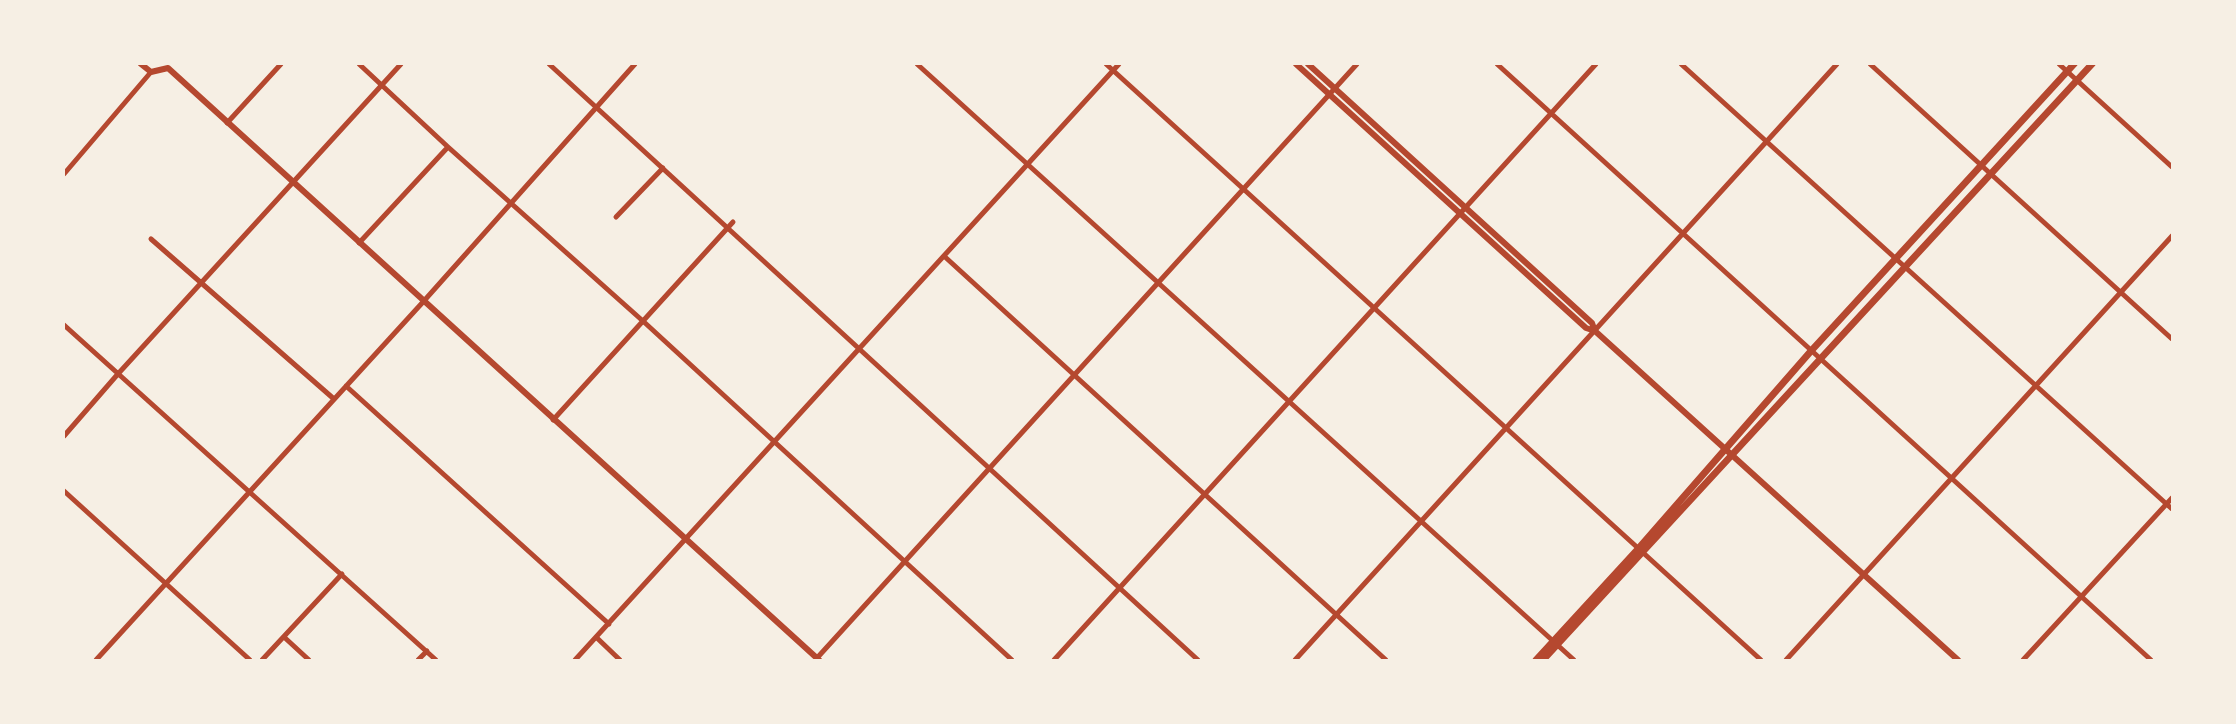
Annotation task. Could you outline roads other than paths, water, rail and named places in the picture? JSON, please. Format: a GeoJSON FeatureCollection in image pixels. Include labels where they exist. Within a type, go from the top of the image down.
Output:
{"type":"FeatureCollection","features":[{"type":"Feature","properties":{"kind":"main road"},"geometry":{"type":"LineString","coordinates":[[1640,551],[1725,448],[2074,64]]}},
{"type":"Feature","properties":{"kind":"main road"},"geometry":{"type":"LineString","coordinates":[[1536,660],[1555,643],[1640,551],[1734,455],[2092,64]]}},
{"type":"Feature","properties":{"kind":"main road"},"geometry":{"type":"LineString","coordinates":[[1543,660],[1555,643]]}},
{"type":"Feature","properties":{"kind":"street"},"geometry":{"type":"LineString","coordinates":[[141,64],[151,72]]}},
{"type":"Feature","properties":{"kind":"street"},"geometry":{"type":"LineString","coordinates":[[227,123],[281,64]]}},
{"type":"Feature","properties":{"kind":"street"},"geometry":{"type":"LineString","coordinates":[[359,64],[644,322],[1012,660]]}},
{"type":"Feature","properties":{"kind":"street"},"geometry":{"type":"LineString","coordinates":[[64,436],[117,375],[401,64]]}},
{"type":"Feature","properties":{"kind":"street"},"geometry":{"type":"LineString","coordinates":[[549,64],[1198,660]]}},
{"type":"Feature","properties":{"kind":"street"},"geometry":{"type":"LineString","coordinates":[[96,660],[423,302],[635,64]]}},
{"type":"Feature","properties":{"kind":"street"},"geometry":{"type":"LineString","coordinates":[[917,64],[1028,162],[1574,660]]}},
{"type":"Feature","properties":{"kind":"street"},"geometry":{"type":"LineString","coordinates":[[1106,64],[1761,660]]}},
{"type":"Feature","properties":{"kind":"street"},"geometry":{"type":"LineString","coordinates":[[575,660],[1119,64]]}},
{"type":"Feature","properties":{"kind":"street"},"geometry":{"type":"LineString","coordinates":[[1296,64],[1462,211]]}},
{"type":"Feature","properties":{"kind":"street"},"geometry":{"type":"LineString","coordinates":[[1308,64],[1586,328],[1595,331],[1734,455],[1958,660]]}},
{"type":"Feature","properties":{"kind":"street"},"geometry":{"type":"LineString","coordinates":[[64,174],[151,72],[169,66],[227,123],[358,243],[818,659],[1357,64]]}},
{"type":"Feature","properties":{"kind":"street"},"geometry":{"type":"LineString","coordinates":[[1497,64],[2151,660]]}},
{"type":"Feature","properties":{"kind":"street"},"geometry":{"type":"LineString","coordinates":[[1054,660],[1596,64]]}},
{"type":"Feature","properties":{"kind":"street"},"geometry":{"type":"LineString","coordinates":[[1681,64],[2172,509]]}},
{"type":"Feature","properties":{"kind":"street"},"geometry":{"type":"LineString","coordinates":[[1295,660],[1837,64]]}},
{"type":"Feature","properties":{"kind":"street"},"geometry":{"type":"LineString","coordinates":[[1870,64],[2172,338]]}},
{"type":"Feature","properties":{"kind":"street"},"geometry":{"type":"LineString","coordinates":[[2059,64],[2172,167]]}},
{"type":"Feature","properties":{"kind":"street"},"geometry":{"type":"LineString","coordinates":[[358,243],[448,146]]}},
{"type":"Feature","properties":{"kind":"street"},"geometry":{"type":"LineString","coordinates":[[616,217],[663,168]]}},
{"type":"Feature","properties":{"kind":"street"},"geometry":{"type":"LineString","coordinates":[[553,420],[734,222]]}},
{"type":"Feature","properties":{"kind":"street"},"geometry":{"type":"LineString","coordinates":[[1786,660],[2172,236]]}},
{"type":"Feature","properties":{"kind":"street"},"geometry":{"type":"LineString","coordinates":[[151,239],[334,399]]}},
{"type":"Feature","properties":{"kind":"street"},"geometry":{"type":"LineString","coordinates":[[944,256],[1386,660]]}},
{"type":"Feature","properties":{"kind":"street"},"geometry":{"type":"LineString","coordinates":[[64,325],[117,375],[342,574],[436,660]]}},
{"type":"Feature","properties":{"kind":"street"},"geometry":{"type":"LineString","coordinates":[[346,386],[609,624]]}},
{"type":"Feature","properties":{"kind":"street"},"geometry":{"type":"LineString","coordinates":[[64,492],[250,660]]}},
{"type":"Feature","properties":{"kind":"street"},"geometry":{"type":"LineString","coordinates":[[2023,660],[2172,498]]}},
{"type":"Feature","properties":{"kind":"street"},"geometry":{"type":"LineString","coordinates":[[262,660],[342,574]]}},
{"type":"Feature","properties":{"kind":"street"},"geometry":{"type":"LineString","coordinates":[[284,637],[310,660]]}},
{"type":"Feature","properties":{"kind":"street"},"geometry":{"type":"LineString","coordinates":[[596,638],[620,660]]}},
{"type":"Feature","properties":{"kind":"street"},"geometry":{"type":"LineString","coordinates":[[418,660],[427,651]]}}]}
